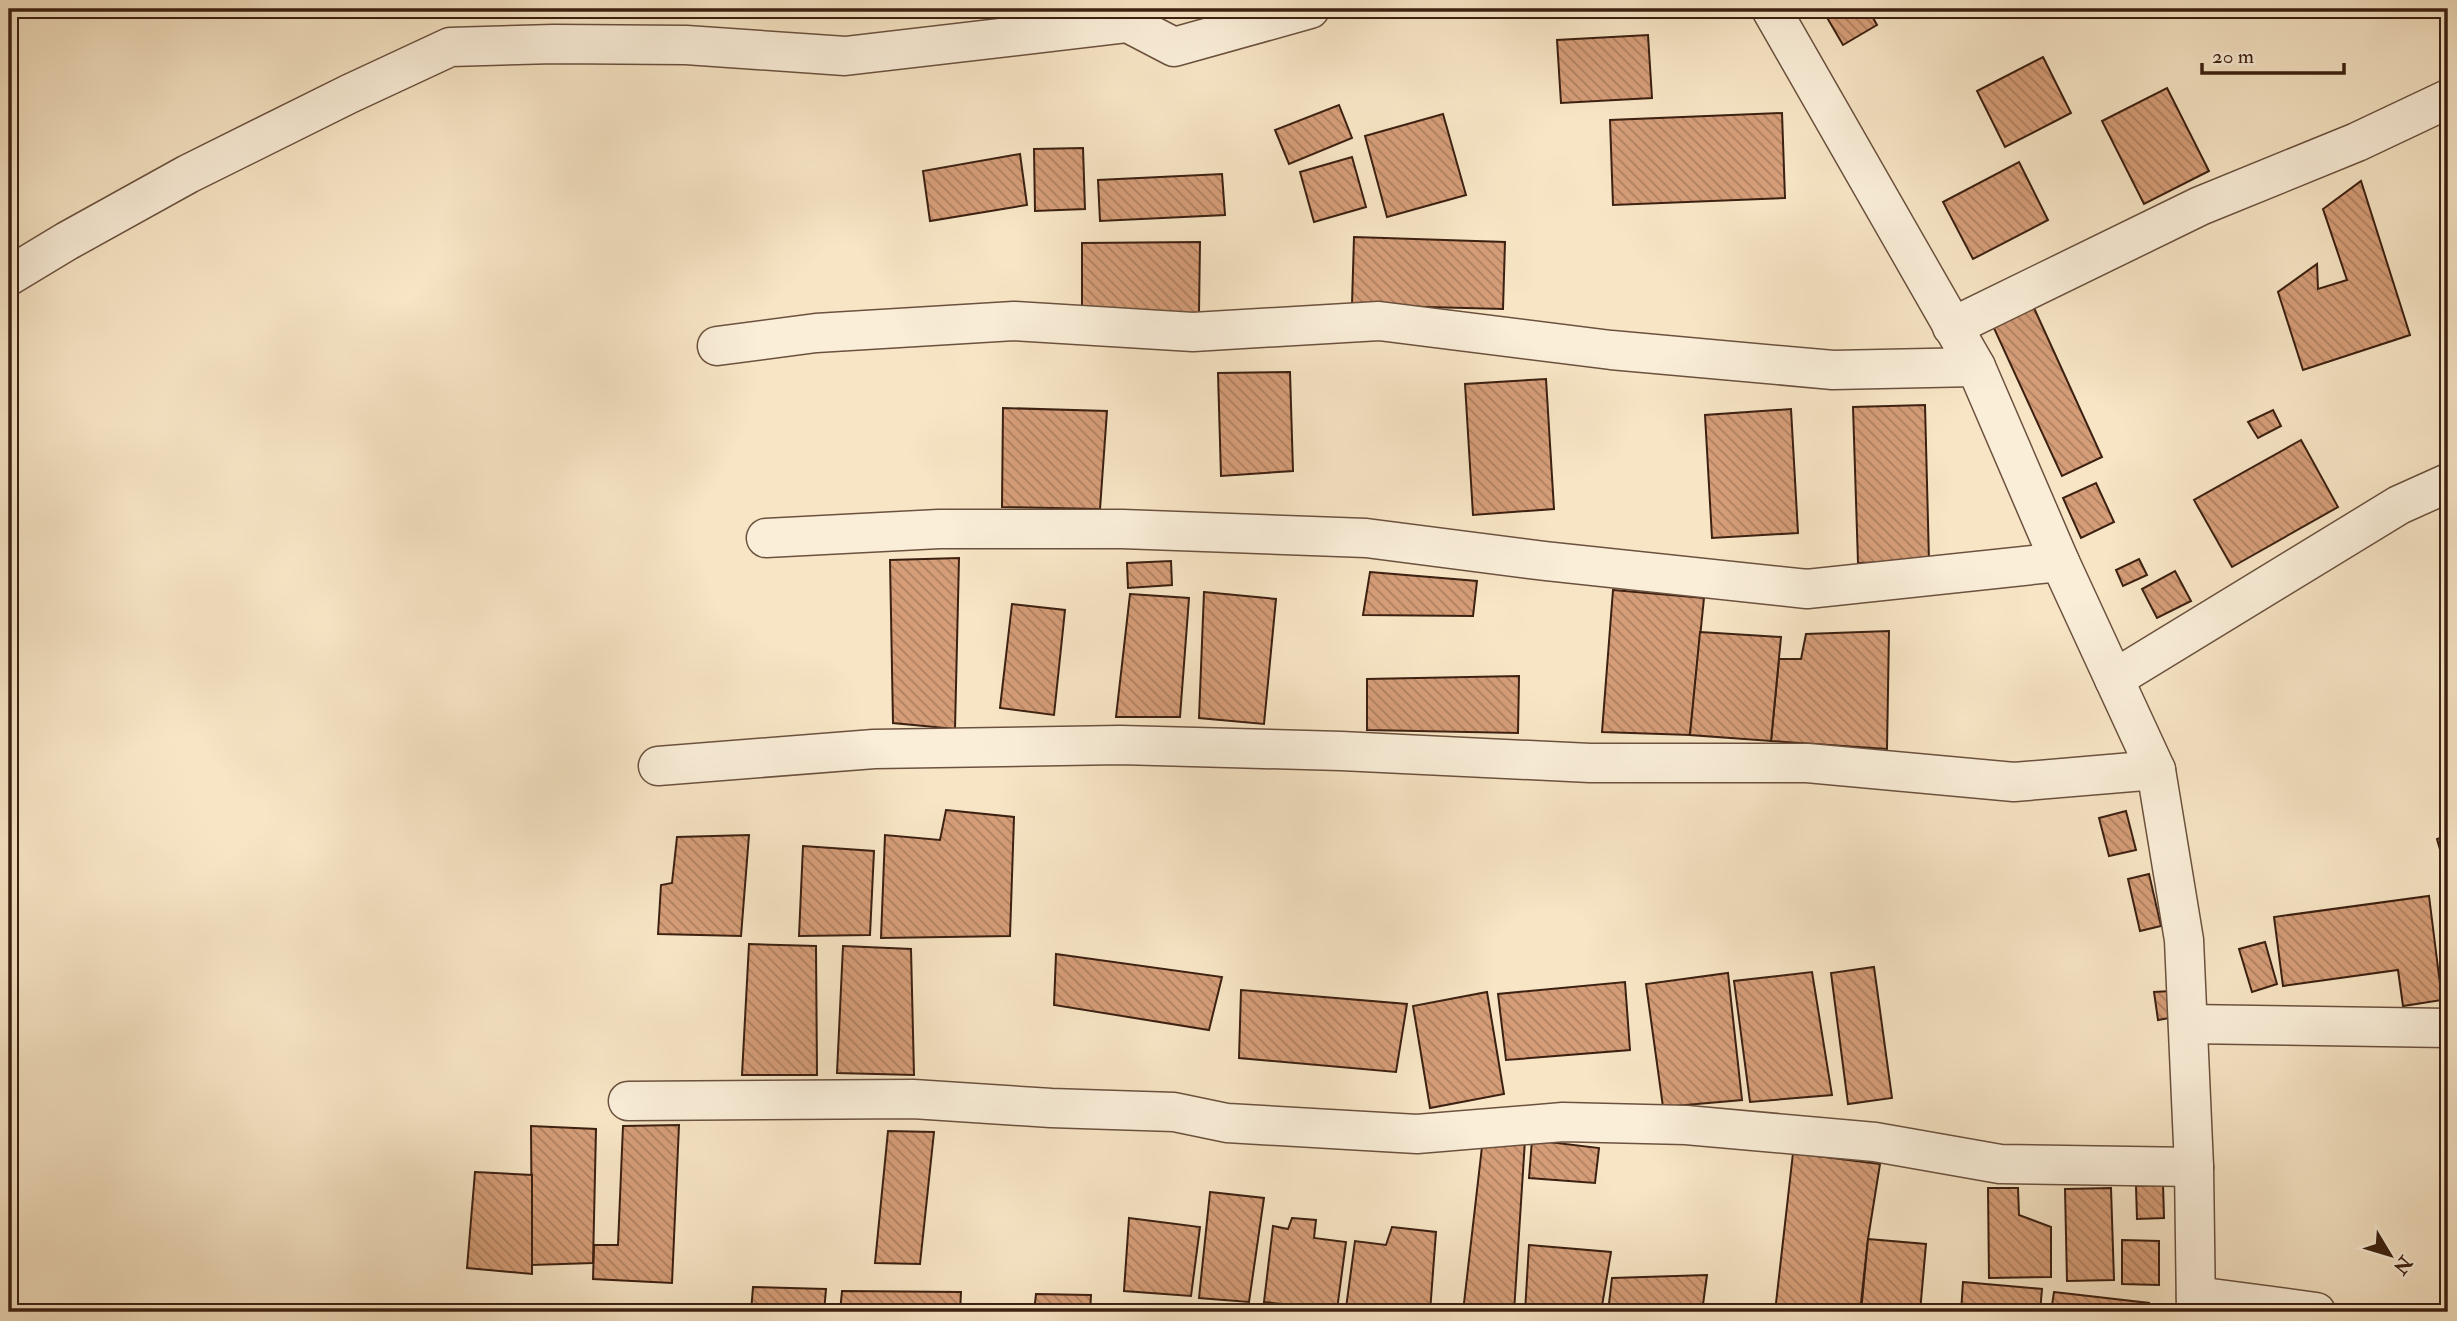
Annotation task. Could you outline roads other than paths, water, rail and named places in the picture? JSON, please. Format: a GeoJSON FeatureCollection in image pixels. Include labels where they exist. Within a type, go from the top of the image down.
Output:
{"type":"FeatureCollection","features":[{"type":"Feature","properties":{"kind":"street"},"geometry":{"type":"LineString","coordinates":[[9,276],[188,174],[450,47],[554,44],[686,45],[845,56],[1128,23],[1174,47],[1310,9]]}},
{"type":"Feature","properties":{"kind":"street"},"geometry":{"type":"LineString","coordinates":[[1770,9],[1976,367],[2060,562],[2156,770],[2184,940],[2194,1167],[2196,1304],[2316,1312]]}},
{"type":"Feature","properties":{"kind":"street"},"geometry":{"type":"LineString","coordinates":[[1952,327],[2200,206],[2357,142],[2448,99]]}},
{"type":"Feature","properties":{"kind":"street"},"geometry":{"type":"LineString","coordinates":[[717,346],[816,333],[1014,321],[1193,332],[1379,321],[1611,350],[1833,370],[1976,367]]}},
{"type":"Feature","properties":{"kind":"street"},"geometry":{"type":"LineString","coordinates":[[2114,679],[2399,505],[2448,483]]}},
{"type":"Feature","properties":{"kind":"street"},"geometry":{"type":"LineString","coordinates":[[766,538],[939,529],[1122,529],[1366,538],[1545,561],[1807,589],[2060,562]]}},
{"type":"Feature","properties":{"kind":"street"},"geometry":{"type":"LineString","coordinates":[[658,766],[874,750],[1120,745],[1341,751],[1590,763],[1807,763],[2014,782],[2156,770]]}},
{"type":"Feature","properties":{"kind":"street"},"geometry":{"type":"LineString","coordinates":[[2188,1024],[2448,1028]]}},
{"type":"Feature","properties":{"kind":"street"},"geometry":{"type":"LineString","coordinates":[[628,1101],[913,1099],[1051,1108],[1174,1112],[1227,1123],[1417,1134],[1563,1122],[1686,1125],[1875,1142],[2000,1164],[2194,1167]]}}]}
